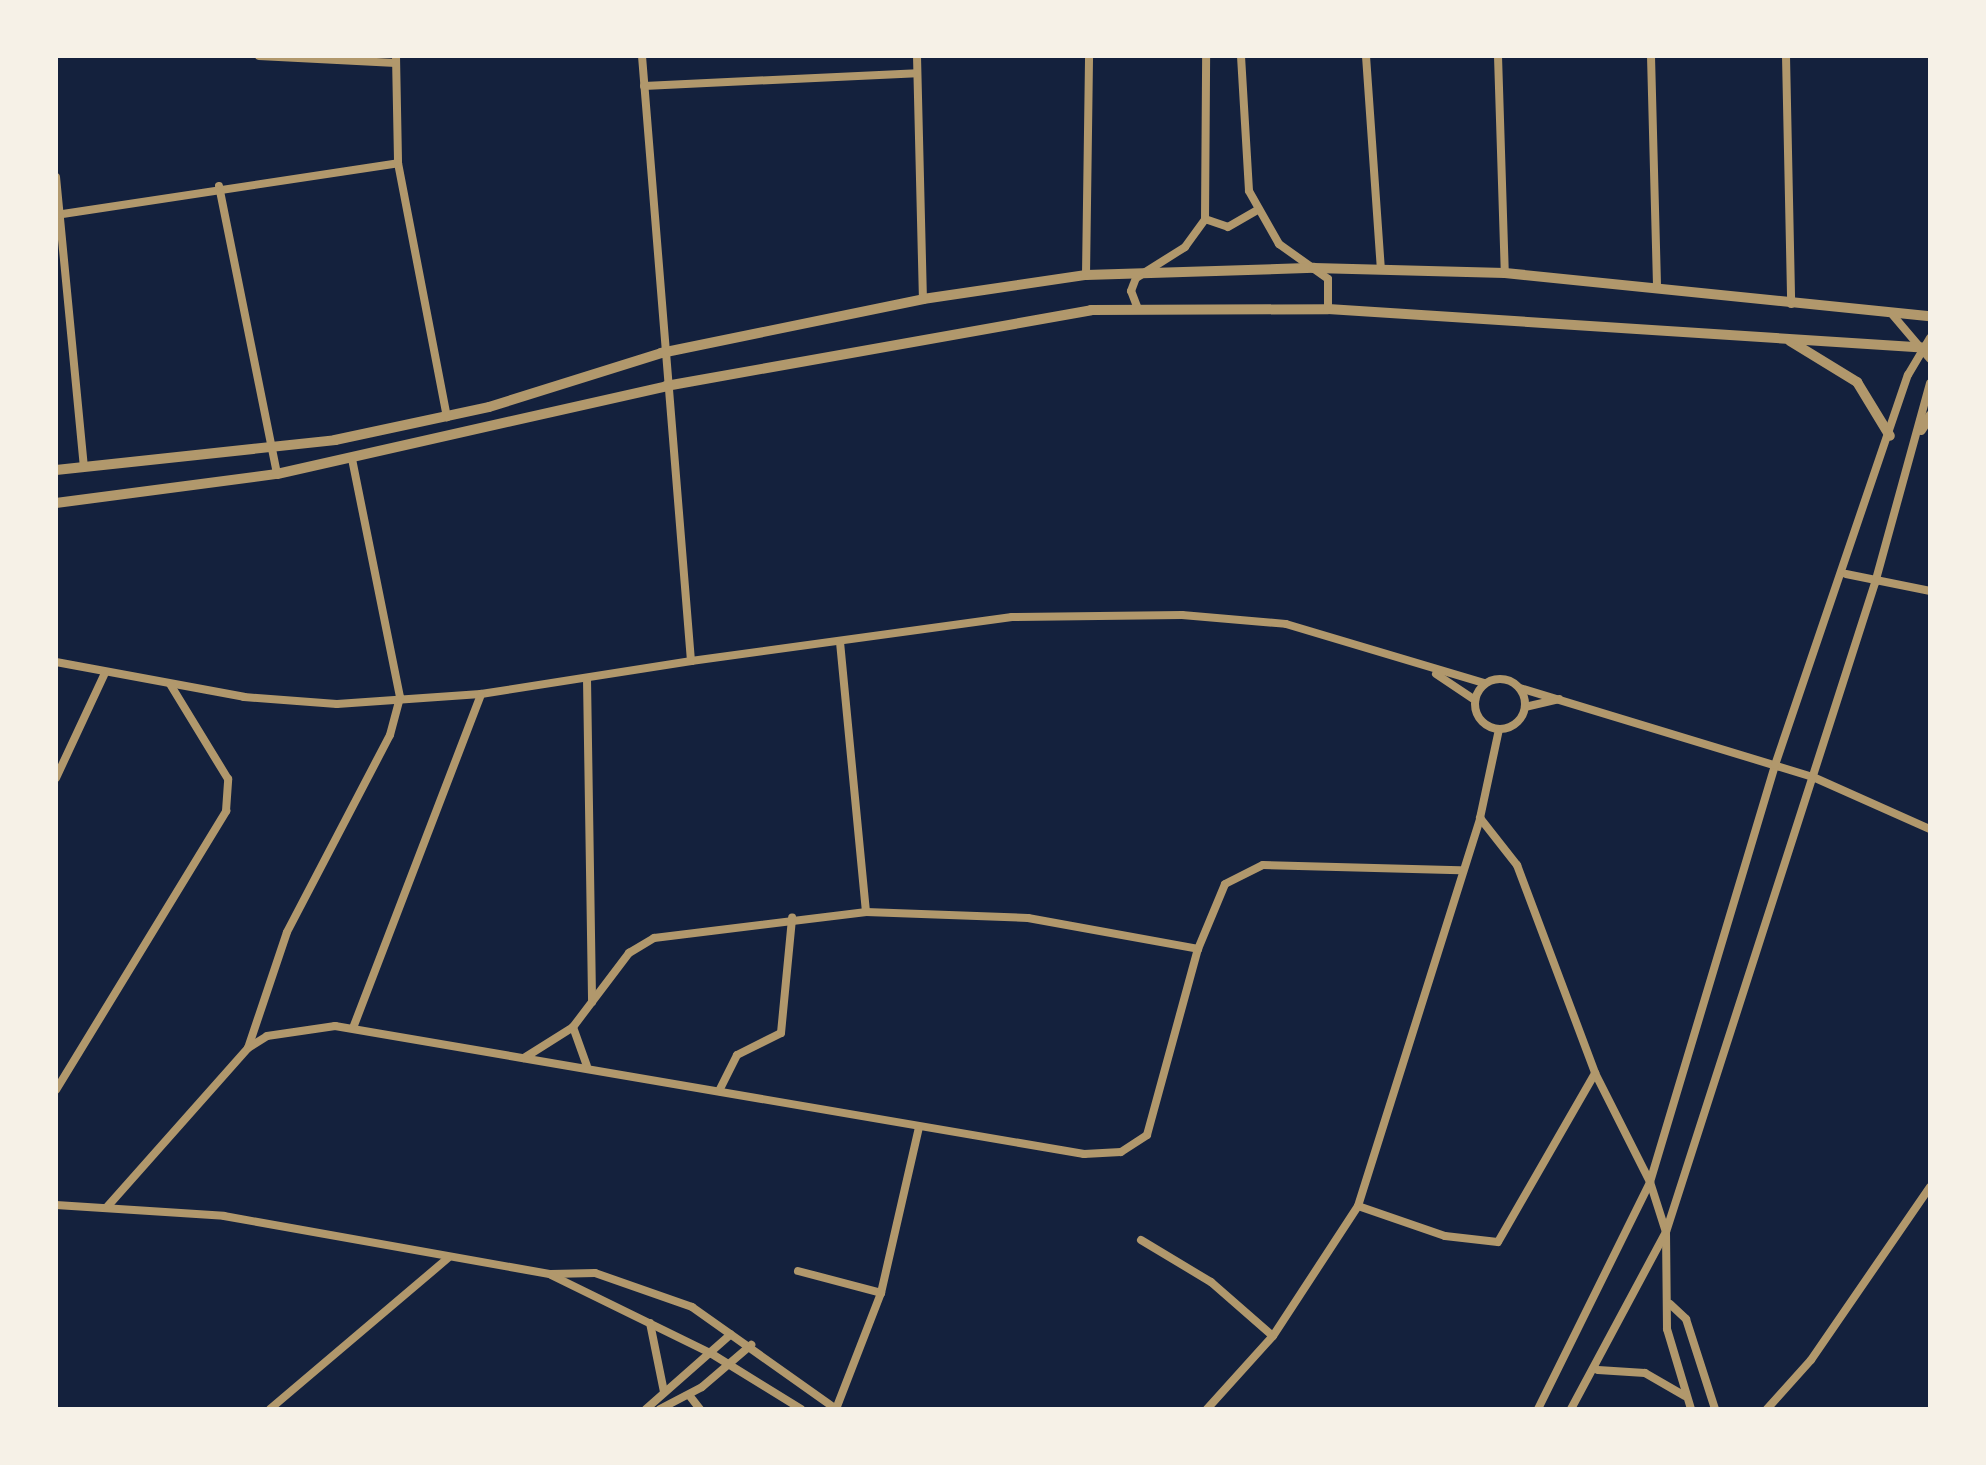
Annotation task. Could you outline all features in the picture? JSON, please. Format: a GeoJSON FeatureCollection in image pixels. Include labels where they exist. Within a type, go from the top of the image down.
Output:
{"type":"FeatureCollection","features":[{"type":"Feature","properties":{"kind":"street"},"geometry":{"type":"LineString","coordinates":[[259,56],[396,59],[398,163],[447,417]]}},
{"type":"Feature","properties":{"kind":"street"},"geometry":{"type":"LineString","coordinates":[[642,56],[661,353],[691,661]]}},
{"type":"Feature","properties":{"kind":"street"},"geometry":{"type":"LineString","coordinates":[[917,56],[923,299]]}},
{"type":"Feature","properties":{"kind":"street"},"geometry":{"type":"LineString","coordinates":[[1086,275],[1089,56]]}},
{"type":"Feature","properties":{"kind":"street"},"geometry":{"type":"LineString","coordinates":[[1138,309],[1133,284],[1185,247],[1205,219],[1206,56]]}},
{"type":"Feature","properties":{"kind":"street"},"geometry":{"type":"LineString","coordinates":[[1241,56],[1245,169],[1256,211],[1279,244],[1331,284],[1328,309]]}},
{"type":"Feature","properties":{"kind":"street"},"geometry":{"type":"LineString","coordinates":[[1366,56],[1381,269]]}},
{"type":"Feature","properties":{"kind":"street"},"geometry":{"type":"LineString","coordinates":[[1498,56],[1505,273]]}},
{"type":"Feature","properties":{"kind":"street"},"geometry":{"type":"LineString","coordinates":[[1651,56],[1657,289]]}},
{"type":"Feature","properties":{"kind":"street"},"geometry":{"type":"LineString","coordinates":[[1786,56],[1791,304]]}},
{"type":"Feature","properties":{"kind":"street"},"geometry":{"type":"LineString","coordinates":[[644,86],[917,73]]}},
{"type":"Feature","properties":{"kind":"street"},"geometry":{"type":"LineString","coordinates":[[57,216],[219,186],[398,163]]}},
{"type":"Feature","properties":{"kind":"street"},"geometry":{"type":"LineString","coordinates":[[56,177],[57,216],[84,467]]}},
{"type":"Feature","properties":{"kind":"street"},"geometry":{"type":"LineString","coordinates":[[219,186],[277,474]]}},
{"type":"Feature","properties":{"kind":"street"},"geometry":{"type":"LineString","coordinates":[[1205,219],[1228,227],[1256,211]]}},
{"type":"Feature","properties":{"kind":"street"},"geometry":{"type":"LineString","coordinates":[[56,470],[270,447],[447,417],[661,353],[923,299],[1086,275],[1314,268],[1505,273],[1930,316]]}},
{"type":"Feature","properties":{"kind":"street"},"geometry":{"type":"LineString","coordinates":[[56,503],[277,474],[666,386],[963,330],[1138,309],[1328,309],[1785,339],[1928,344]]}},
{"type":"Feature","properties":{"kind":"street"},"geometry":{"type":"LineString","coordinates":[[1891,313],[1928,344],[1930,359]]}},
{"type":"Feature","properties":{"kind":"street"},"geometry":{"type":"LineString","coordinates":[[1785,339],[1857,382],[1890,436]]}},
{"type":"Feature","properties":{"kind":"street"},"geometry":{"type":"LineString","coordinates":[[1538,1409],[1650,1182],[1775,765],[1846,574],[1890,436],[1928,344]]}},
{"type":"Feature","properties":{"kind":"street"},"geometry":{"type":"LineString","coordinates":[[1571,1409],[1598,1370],[1666,1232],[1875,583],[1921,430],[1930,383]]}},
{"type":"Feature","properties":{"kind":"street"},"geometry":{"type":"LineString","coordinates":[[1921,430],[1930,416]]}},
{"type":"Feature","properties":{"kind":"street"},"geometry":{"type":"LineString","coordinates":[[248,1048],[287,932],[390,735],[400,697],[352,459]]}},
{"type":"Feature","properties":{"kind":"street"},"geometry":{"type":"LineString","coordinates":[[1846,574],[1875,583],[1930,591]]}},
{"type":"Feature","properties":{"kind":"street"},"geometry":{"type":"LineString","coordinates":[[56,662],[170,684],[337,704],[400,697],[481,694],[691,661],[1071,613],[1241,617],[1286,624],[1435,673],[1484,683],[1503,678],[1520,688],[1813,777],[1930,829]]}},
{"type":"Feature","properties":{"kind":"street"},"geometry":{"type":"LineString","coordinates":[[840,642],[866,912]]}},
{"type":"Feature","properties":{"kind":"street"},"geometry":{"type":"LineString","coordinates":[[56,778],[105,673]]}},
{"type":"Feature","properties":{"kind":"street"},"geometry":{"type":"LineString","coordinates":[[1435,673],[1475,700]]}},
{"type":"Feature","properties":{"kind":"street"},"geometry":{"type":"LineString","coordinates":[[587,679],[592,1002]]}},
{"type":"Feature","properties":{"kind":"street"},"geometry":{"type":"LineString","coordinates":[[1484,683],[1475,700],[1480,720],[1499,729],[1516,723],[1525,707],[1520,688]]}},
{"type":"Feature","properties":{"kind":"street"},"geometry":{"type":"LineString","coordinates":[[56,1090],[226,811],[223,767],[170,684]]}},
{"type":"Feature","properties":{"kind":"street"},"geometry":{"type":"LineString","coordinates":[[353,1028],[481,694]]}},
{"type":"Feature","properties":{"kind":"street"},"geometry":{"type":"LineString","coordinates":[[1525,707],[1559,699]]}},
{"type":"Feature","properties":{"kind":"street"},"geometry":{"type":"LineString","coordinates":[[1207,1409],[1273,1336],[1358,1206],[1460,870],[1480,818],[1499,729]]}},
{"type":"Feature","properties":{"kind":"street"},"geometry":{"type":"LineString","coordinates":[[1480,818],[1517,865],[1595,1073],[1650,1182],[1666,1232],[1670,1304],[1667,1329],[1691,1409]]}},
{"type":"Feature","properties":{"kind":"street"},"geometry":{"type":"LineString","coordinates":[[107,1207],[248,1048],[267,1036],[353,1028],[1084,1154],[1135,1146],[1147,1135],[1198,949],[1225,884],[1248,868],[1460,870]]}},
{"type":"Feature","properties":{"kind":"street"},"geometry":{"type":"LineString","coordinates":[[523,1058],[573,1027],[629,953],[654,938],[792,918],[866,912],[1028,918],[1198,949]]}},
{"type":"Feature","properties":{"kind":"street"},"geometry":{"type":"LineString","coordinates":[[719,1091],[737,1055],[781,1033],[792,918]]}},
{"type":"Feature","properties":{"kind":"street"},"geometry":{"type":"LineString","coordinates":[[573,1027],[587,1066]]}},
{"type":"Feature","properties":{"kind":"street"},"geometry":{"type":"LineString","coordinates":[[1358,1206],[1445,1236],[1498,1242],[1595,1073]]}},
{"type":"Feature","properties":{"kind":"street"},"geometry":{"type":"LineString","coordinates":[[56,1205],[224,1216],[551,1274],[595,1273],[647,1290],[751,1345],[836,1409],[881,1293],[919,1127]]}},
{"type":"Feature","properties":{"kind":"street"},"geometry":{"type":"LineString","coordinates":[[1767,1409],[1811,1360],[1930,1187]]}},
{"type":"Feature","properties":{"kind":"street"},"geometry":{"type":"LineString","coordinates":[[1141,1240],[1211,1282],[1273,1336]]}},
{"type":"Feature","properties":{"kind":"street"},"geometry":{"type":"LineString","coordinates":[[270,1409],[448,1258]]}},
{"type":"Feature","properties":{"kind":"street"},"geometry":{"type":"LineString","coordinates":[[798,1271],[881,1293]]}},
{"type":"Feature","properties":{"kind":"street"},"geometry":{"type":"LineString","coordinates":[[551,1274],[712,1354],[801,1409]]}},
{"type":"Feature","properties":{"kind":"street"},"geometry":{"type":"LineString","coordinates":[[1670,1304],[1686,1319],[1715,1409]]}},
{"type":"Feature","properties":{"kind":"street"},"geometry":{"type":"LineString","coordinates":[[649,1322],[664,1392]]}},
{"type":"Feature","properties":{"kind":"street"},"geometry":{"type":"LineString","coordinates":[[646,1409],[712,1354],[731,1334]]}},
{"type":"Feature","properties":{"kind":"street"},"geometry":{"type":"LineString","coordinates":[[660,1409],[689,1395],[731,1365],[751,1345]]}},
{"type":"Feature","properties":{"kind":"street"},"geometry":{"type":"LineString","coordinates":[[1598,1370],[1645,1373],[1685,1396]]}},
{"type":"Feature","properties":{"kind":"street"},"geometry":{"type":"LineString","coordinates":[[689,1395],[700,1409]]}}]}
